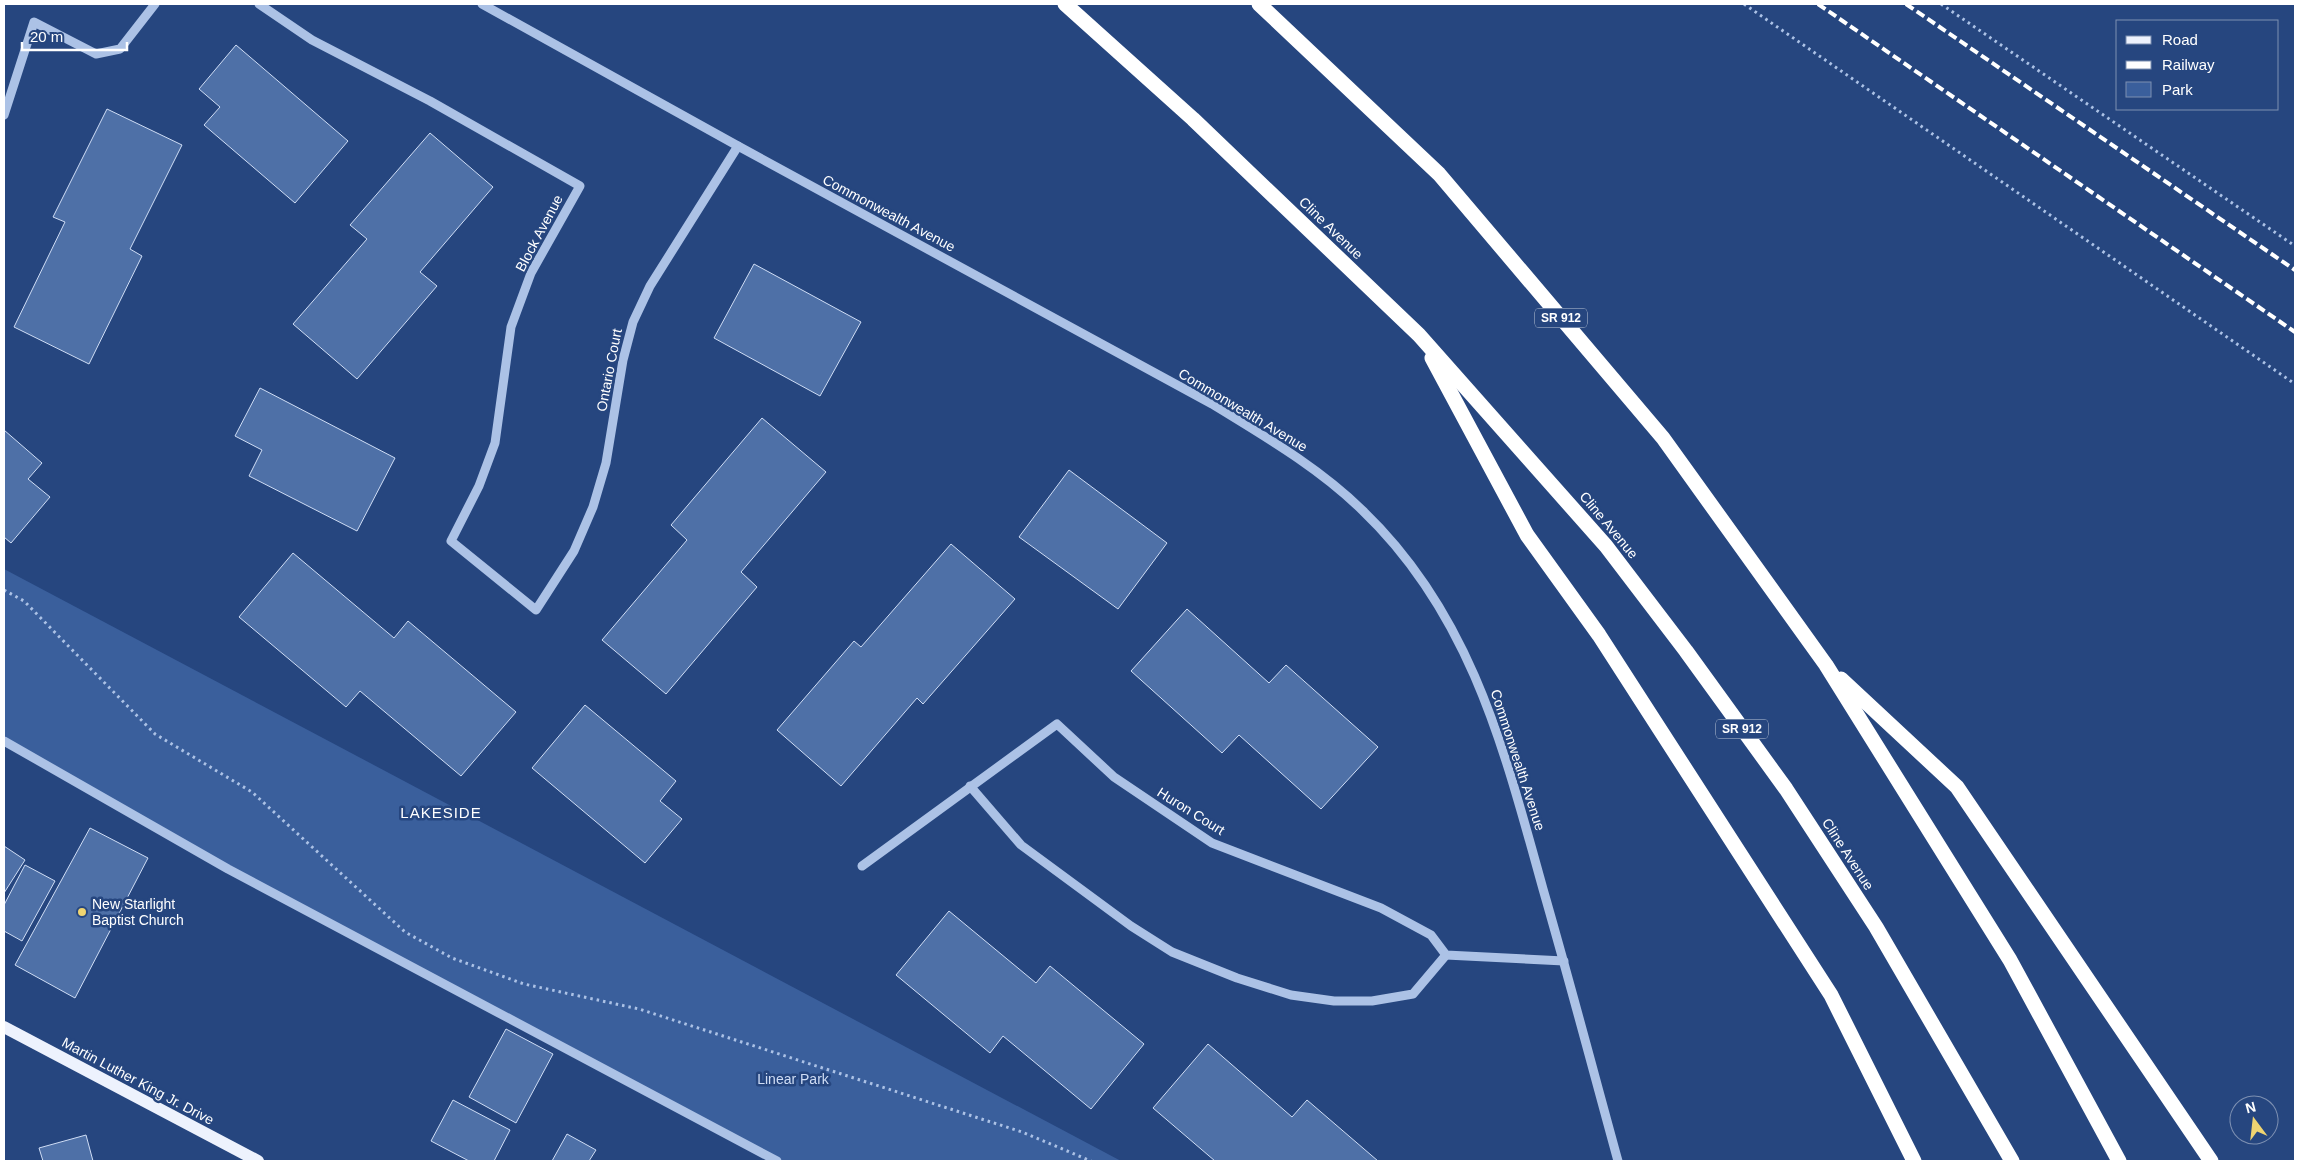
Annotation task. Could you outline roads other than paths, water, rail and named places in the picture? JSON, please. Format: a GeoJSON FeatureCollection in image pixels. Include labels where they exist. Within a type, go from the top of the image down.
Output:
{"type":"FeatureCollection","features":[{"type":"Feature","properties":{"kind":"highway","name":"Cline Avenue"},"geometry":{"type":"LineString","coordinates":[[1065,4],[1194,118],[1419,335],[1606,546],[1686,651],[1780,781],[1876,927],[2012,1161]]}},
{"type":"Feature","properties":{"kind":"highway","name":"SR 912"},"geometry":{"type":"LineString","coordinates":[[1259,4],[1439,174],[1663,438],[1826,665],[2010,960],[2119,1161]]}},
{"type":"Feature","properties":{"kind":"highway"},"geometry":{"type":"LineString","coordinates":[[1419,335],[1527,535],[1599,635],[1831,995],[1914,1161]]}},
{"type":"Feature","properties":{"kind":"highway"},"geometry":{"type":"LineString","coordinates":[[1826,665],[1957,787],[2211,1161]]}},
{"type":"Feature","properties":{"kind":"main road","name":"Martin Luther King Jr. Drive"},"geometry":{"type":"LineString","coordinates":[[4,1027],[258,1161]]}},
{"type":"Feature","properties":{"kind":"street"},"geometry":{"type":"LineString","coordinates":[[4,115],[34,22],[96,54],[120,49],[154,4]]}},
{"type":"Feature","properties":{"kind":"street","name":"Block Avenue"},"geometry":{"type":"LineString","coordinates":[[259,4],[312,40],[430,101],[580,186],[531,273],[511,327],[495,444],[479,486],[451,540],[536,610]]}},
{"type":"Feature","properties":{"kind":"street","name":"Commonwealth Avenue"},"geometry":{"type":"LineString","coordinates":[[482,4],[738,146],[1212,404],[1276,443],[1329,481],[1363,510],[1390,540],[1446,616],[1476,675],[1502,743],[1618,1161]]}},
{"type":"Feature","properties":{"kind":"street","name":"Ontario Court"},"geometry":{"type":"LineString","coordinates":[[536,610],[574,551],[593,507],[606,463],[622,360],[633,322],[650,286],[738,146]]}},
{"type":"Feature","properties":{"kind":"street","name":"Huron Court"},"geometry":{"type":"LineString","coordinates":[[862,866],[1057,724],[1114,777],[1212,843],[1382,908],[1431,935],[1446,955]]}},
{"type":"Feature","properties":{"kind":"street"},"geometry":{"type":"LineString","coordinates":[[4,741],[228,869],[777,1161]]}},
{"type":"Feature","properties":{"kind":"street"},"geometry":{"type":"LineString","coordinates":[[970,786],[1021,845],[1131,926],[1172,952],[1237,978],[1291,995],[1334,1001],[1372,1002],[1413,994],[1446,955],[1564,961]]}},
{"type":"Feature","properties":{"kind":"railway"},"geometry":{"type":"LineString","coordinates":[[1818,4],[2295,332]]}},
{"type":"Feature","properties":{"kind":"railway"},"geometry":{"type":"LineString","coordinates":[[1906,4],[2295,270]]}},
{"type":"Feature","properties":{"kind":"place","name":"New Starlight Baptist Church"},"geometry":{"type":"Point","coordinates":[82,912]}},
{"type":"Feature","properties":{"kind":"district","name":"LAKESIDE"},"geometry":{"type":"Point","coordinates":[441,812]}},
{"type":"Feature","properties":{"kind":"park label","name":"Linear Park"},"geometry":{"type":"Point","coordinates":[793,1079]}}]}
